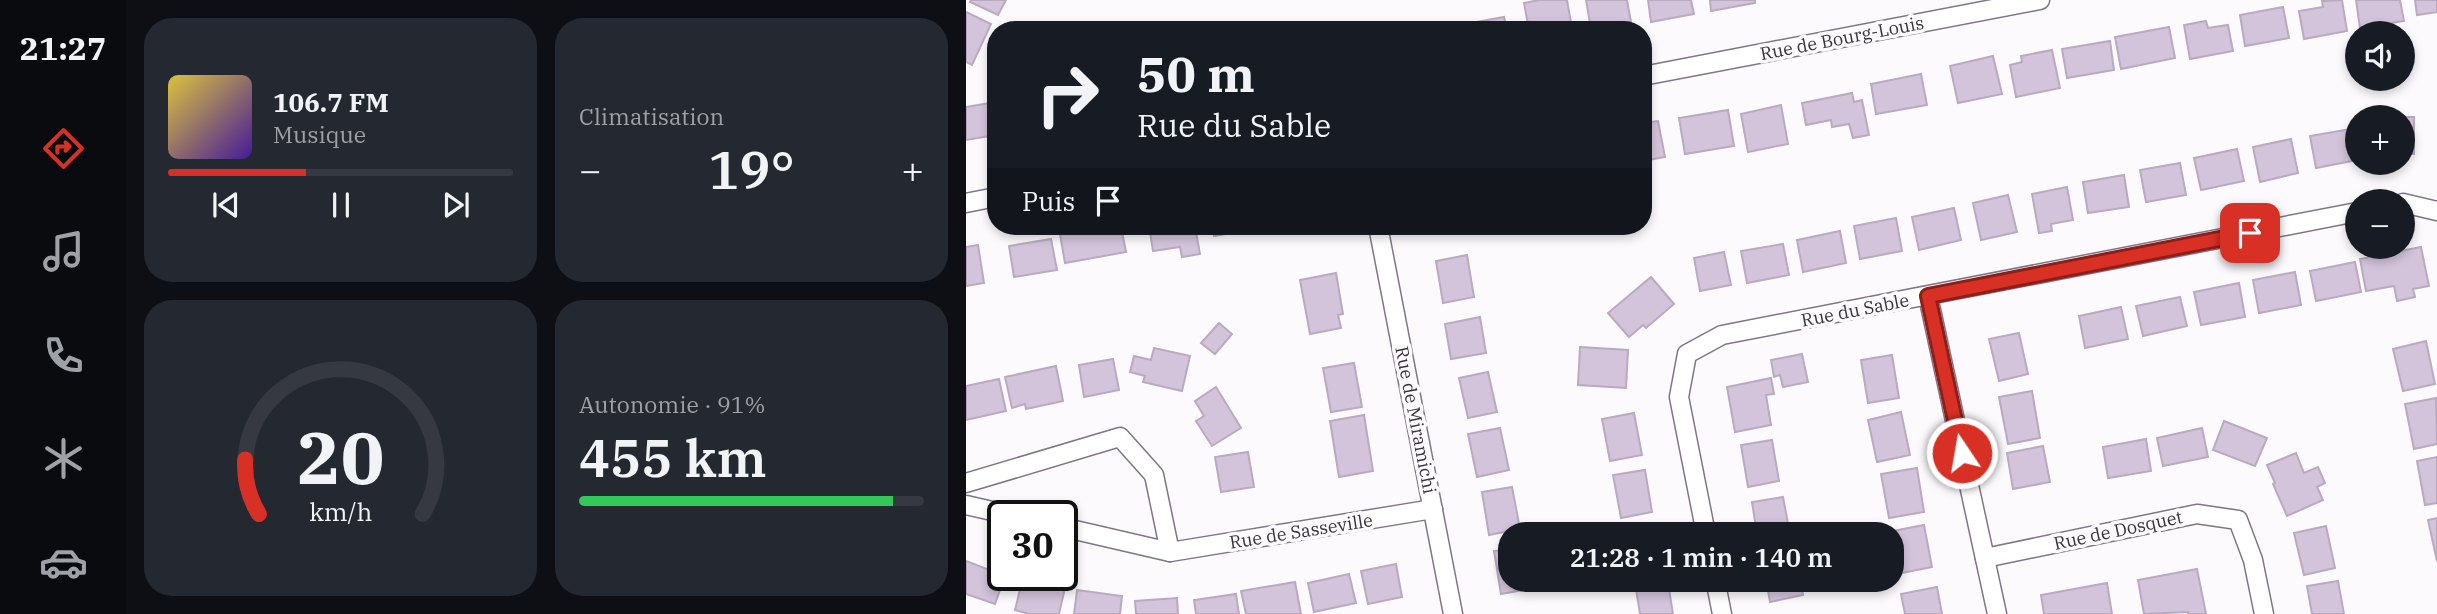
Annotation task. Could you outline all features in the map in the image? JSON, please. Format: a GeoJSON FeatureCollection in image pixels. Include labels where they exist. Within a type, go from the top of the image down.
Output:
{"type":"FeatureCollection","features":[{"type":"Feature","properties":{"kind":"street","name":"Rue de Bourg-Louis"},"geometry":{"type":"LineString","coordinates":[[1652,74],[2040,0]]}},
{"type":"Feature","properties":{"kind":"street"},"geometry":{"type":"LineString","coordinates":[[966,203],[987,199]]}},
{"type":"Feature","properties":{"kind":"street"},"geometry":{"type":"LineString","coordinates":[[2415,206],[2437,211]]}},
{"type":"Feature","properties":{"kind":"street","name":"Rue du Sable"},"geometry":{"type":"LineString","coordinates":[[1704,522],[1679,397],[1687,354],[1721,335],[2345,214]]}},
{"type":"Feature","properties":{"kind":"street","name":"Rue de Miramichi"},"geometry":{"type":"LineString","coordinates":[[1380,235],[1453,614]]}},
{"type":"Feature","properties":{"kind":"street"},"geometry":{"type":"LineString","coordinates":[[1928,296],[1997,614]]}},
{"type":"Feature","properties":{"kind":"street"},"geometry":{"type":"LineString","coordinates":[[966,483],[1120,437],[1154,475],[1170,552]]}},
{"type":"Feature","properties":{"kind":"street"},"geometry":{"type":"LineString","coordinates":[[966,505],[987,510]]}},
{"type":"Feature","properties":{"kind":"street","name":"Rue de Sasseville"},"geometry":{"type":"LineString","coordinates":[[1078,531],[1170,552],[1433,509]]}},
{"type":"Feature","properties":{"kind":"street","name":"Rue de Dosquet"},"geometry":{"type":"LineString","coordinates":[[1985,558],[2197,514],[2238,520],[2253,560],[2264,614]]}},
{"type":"Feature","properties":{"kind":"street"},"geometry":{"type":"LineString","coordinates":[[1718,592],[1722,614]]}},
{"type":"Feature","properties":{"kind":"building"},"geometry":{"type":"Polygon","coordinates":[[[1006,0],[998,15],[970,2],[1006,0]]]}},
{"type":"Feature","properties":{"kind":"building"},"geometry":{"type":"Polygon","coordinates":[[[1567,0],[1571,21],[1527,21],[1524,3],[1567,0]]]}},
{"type":"Feature","properties":{"kind":"building"},"geometry":{"type":"Polygon","coordinates":[[[1586,0],[1627,0],[1631,21],[1590,21],[1586,0]]]}},
{"type":"Feature","properties":{"kind":"building"},"geometry":{"type":"Polygon","coordinates":[[[1648,0],[1691,0],[1694,14],[1651,21],[1648,0]]]}},
{"type":"Feature","properties":{"kind":"building"},"geometry":{"type":"Polygon","coordinates":[[[1710,0],[1755,0],[1755,3],[1711,11],[1710,0]]]}},
{"type":"Feature","properties":{"kind":"building"},"geometry":{"type":"Polygon","coordinates":[[[2342,0],[2345,31],[2304,39],[2299,11],[2323,7],[2322,1],[2342,0]]]}},
{"type":"Feature","properties":{"kind":"building"},"geometry":{"type":"Polygon","coordinates":[[[2356,0],[2400,0],[2404,21],[2359,21],[2356,0]]]}},
{"type":"Feature","properties":{"kind":"building"},"geometry":{"type":"Polygon","coordinates":[[[2415,0],[2437,0],[2437,12],[2417,15],[2415,0]]]}},
{"type":"Feature","properties":{"kind":"building"},"geometry":{"type":"Polygon","coordinates":[[[2283,7],[2289,38],[2245,46],[2240,15],[2283,7]]]}},
{"type":"Feature","properties":{"kind":"building"},"geometry":{"type":"Polygon","coordinates":[[[966,12],[987,22],[987,33],[972,65],[966,62],[966,12]]]}},
{"type":"Feature","properties":{"kind":"building"},"geometry":{"type":"Polygon","coordinates":[[[1504,17],[1505,21],[1482,21],[1504,17]]]}},
{"type":"Feature","properties":{"kind":"building"},"geometry":{"type":"Polygon","coordinates":[[[2206,21],[2208,28],[2228,25],[2233,51],[2190,59],[2184,25],[2206,21]]]}},
{"type":"Feature","properties":{"kind":"building"},"geometry":{"type":"Polygon","coordinates":[[[2169,27],[2175,58],[2121,69],[2115,37],[2169,27]]]}},
{"type":"Feature","properties":{"kind":"building"},"geometry":{"type":"Polygon","coordinates":[[[2110,41],[2114,70],[2067,78],[2062,49],[2110,41]]]}},
{"type":"Feature","properties":{"kind":"building"},"geometry":{"type":"Polygon","coordinates":[[[2052,50],[2060,88],[2016,97],[2010,65],[2022,62],[2021,56],[2052,50]]]}},
{"type":"Feature","properties":{"kind":"building"},"geometry":{"type":"Polygon","coordinates":[[[1993,56],[2002,94],[1958,103],[1950,66],[1993,56]]]}},
{"type":"Feature","properties":{"kind":"building"},"geometry":{"type":"Polygon","coordinates":[[[1921,74],[1927,105],[1876,114],[1871,84],[1921,74]]]}},
{"type":"Feature","properties":{"kind":"building"},"geometry":{"type":"Polygon","coordinates":[[[1852,93],[1854,102],[1862,100],[1869,135],[1853,138],[1849,124],[1832,127],[1831,120],[1806,125],[1802,103],[1852,93]]]}},
{"type":"Feature","properties":{"kind":"building"},"geometry":{"type":"Polygon","coordinates":[[[987,104],[987,136],[966,140],[966,107],[987,104]]]}},
{"type":"Feature","properties":{"kind":"building"},"geometry":{"type":"Polygon","coordinates":[[[1781,105],[1788,144],[1748,152],[1741,114],[1781,105]]]}},
{"type":"Feature","properties":{"kind":"building"},"geometry":{"type":"Polygon","coordinates":[[[1728,110],[1734,146],[1685,154],[1679,118],[1728,110]]]}},
{"type":"Feature","properties":{"kind":"building"},"geometry":{"type":"Polygon","coordinates":[[[1658,121],[1665,157],[1652,159],[1652,122],[1658,121]]]}},
{"type":"Feature","properties":{"kind":"building"},"geometry":{"type":"Polygon","coordinates":[[[2345,130],[2345,162],[2316,168],[2310,136],[2345,130]]]}},
{"type":"Feature","properties":{"kind":"building"},"geometry":{"type":"Polygon","coordinates":[[[2291,139],[2298,173],[2260,182],[2253,147],[2291,139]]]}},
{"type":"Feature","properties":{"kind":"building"},"geometry":{"type":"Polygon","coordinates":[[[2237,149],[2244,181],[2201,190],[2194,158],[2237,149]]]}},
{"type":"Feature","properties":{"kind":"building"},"geometry":{"type":"Polygon","coordinates":[[[2180,163],[2186,195],[2146,202],[2140,170],[2180,163]]]}},
{"type":"Feature","properties":{"kind":"building"},"geometry":{"type":"Polygon","coordinates":[[[2124,175],[2129,207],[2088,213],[2083,182],[2124,175]]]}},
{"type":"Feature","properties":{"kind":"building"},"geometry":{"type":"Polygon","coordinates":[[[2067,187],[2073,220],[2051,224],[2052,231],[2039,233],[2032,194],[2067,187]]]}},
{"type":"Feature","properties":{"kind":"building"},"geometry":{"type":"Polygon","coordinates":[[[2008,195],[2017,232],[1981,240],[1973,203],[2008,195]]]}},
{"type":"Feature","properties":{"kind":"building"},"geometry":{"type":"Polygon","coordinates":[[[1954,208],[1961,240],[1919,250],[1912,217],[1954,208]]]}},
{"type":"Feature","properties":{"kind":"building"},"geometry":{"type":"Polygon","coordinates":[[[1896,218],[1902,251],[1860,259],[1854,226],[1896,218]]]}},
{"type":"Feature","properties":{"kind":"building"},"geometry":{"type":"Polygon","coordinates":[[[1840,231],[1846,263],[1803,272],[1797,240],[1840,231]]]}},
{"type":"Feature","properties":{"kind":"building"},"geometry":{"type":"Polygon","coordinates":[[[1060,235],[1123,235],[1126,252],[1065,263],[1060,235]]]}},
{"type":"Feature","properties":{"kind":"building"},"geometry":{"type":"Polygon","coordinates":[[[1150,235],[1197,235],[1200,254],[1182,257],[1180,247],[1153,251],[1150,235]]]}},
{"type":"Feature","properties":{"kind":"building"},"geometry":{"type":"Polygon","coordinates":[[[1051,239],[1057,270],[1014,277],[1009,246],[1051,239]]]}},
{"type":"Feature","properties":{"kind":"building"},"geometry":{"type":"Polygon","coordinates":[[[1783,244],[1789,275],[1747,283],[1741,251],[1783,244]]]}},
{"type":"Feature","properties":{"kind":"building"},"geometry":{"type":"Polygon","coordinates":[[[978,245],[984,283],[966,286],[966,247],[978,245]]]}},
{"type":"Feature","properties":{"kind":"building"},"geometry":{"type":"Polygon","coordinates":[[[2421,247],[2429,286],[2413,289],[2415,297],[2397,301],[2394,286],[2366,291],[2360,259],[2415,259],[2415,248],[2421,247]]]}},
{"type":"Feature","properties":{"kind":"building"},"geometry":{"type":"Polygon","coordinates":[[[1724,252],[1731,285],[1700,291],[1694,258],[1724,252]]]}},
{"type":"Feature","properties":{"kind":"building"},"geometry":{"type":"Polygon","coordinates":[[[1467,255],[1474,297],[1443,303],[1436,261],[1467,255]]]}},
{"type":"Feature","properties":{"kind":"building"},"geometry":{"type":"Polygon","coordinates":[[[2355,262],[2361,292],[2316,301],[2310,271],[2355,262]]]}},
{"type":"Feature","properties":{"kind":"building"},"geometry":{"type":"Polygon","coordinates":[[[2295,272],[2301,305],[2259,313],[2253,280],[2295,272]]]}},
{"type":"Feature","properties":{"kind":"building"},"geometry":{"type":"Polygon","coordinates":[[[1336,273],[1343,314],[1338,315],[1341,328],[1310,334],[1300,280],[1336,273]]]}},
{"type":"Feature","properties":{"kind":"building"},"geometry":{"type":"Polygon","coordinates":[[[1651,277],[1674,304],[1646,328],[1643,325],[1629,337],[1608,313],[1651,277]]]}},
{"type":"Feature","properties":{"kind":"building"},"geometry":{"type":"Polygon","coordinates":[[[2239,283],[2245,317],[2201,325],[2194,292],[2239,283]]]}},
{"type":"Feature","properties":{"kind":"building"},"geometry":{"type":"Polygon","coordinates":[[[2180,297],[2187,326],[2143,336],[2136,306],[2180,297]]]}},
{"type":"Feature","properties":{"kind":"building"},"geometry":{"type":"Polygon","coordinates":[[[2121,307],[2128,339],[2085,348],[2079,316],[2121,307]]]}},
{"type":"Feature","properties":{"kind":"building"},"geometry":{"type":"Polygon","coordinates":[[[1480,317],[1486,353],[1451,359],[1445,324],[1480,317]]]}},
{"type":"Feature","properties":{"kind":"building"},"geometry":{"type":"Polygon","coordinates":[[[1219,323],[1232,334],[1215,354],[1201,343],[1219,323]]]}},
{"type":"Feature","properties":{"kind":"building"},"geometry":{"type":"Polygon","coordinates":[[[2019,333],[2028,374],[1999,381],[1989,339],[2019,333]]]}},
{"type":"Feature","properties":{"kind":"building"},"geometry":{"type":"Polygon","coordinates":[[[2426,341],[2435,384],[2403,391],[2393,349],[2426,341]]]}},
{"type":"Feature","properties":{"kind":"building"},"geometry":{"type":"Polygon","coordinates":[[[1580,347],[1628,350],[1626,388],[1578,385],[1580,347]]]}},
{"type":"Feature","properties":{"kind":"building"},"geometry":{"type":"Polygon","coordinates":[[[1154,348],[1190,356],[1182,391],[1143,382],[1145,376],[1130,372],[1134,356],[1151,360],[1154,348]]]}},
{"type":"Feature","properties":{"kind":"building"},"geometry":{"type":"Polygon","coordinates":[[[1802,354],[1808,382],[1783,387],[1780,375],[1774,377],[1771,360],[1802,354]]]}},
{"type":"Feature","properties":{"kind":"building"},"geometry":{"type":"Polygon","coordinates":[[[1892,355],[1899,398],[1868,403],[1861,360],[1892,355]]]}},
{"type":"Feature","properties":{"kind":"building"},"geometry":{"type":"Polygon","coordinates":[[[1113,359],[1119,390],[1084,397],[1079,365],[1113,359]]]}},
{"type":"Feature","properties":{"kind":"building"},"geometry":{"type":"Polygon","coordinates":[[[1354,363],[1362,407],[1331,412],[1323,368],[1354,363]]]}},
{"type":"Feature","properties":{"kind":"building"},"geometry":{"type":"Polygon","coordinates":[[[1056,366],[1063,401],[1026,409],[1025,404],[1012,408],[1005,377],[1056,366]]]}},
{"type":"Feature","properties":{"kind":"building"},"geometry":{"type":"Polygon","coordinates":[[[1488,372],[1497,412],[1468,418],[1459,378],[1488,372]]]}},
{"type":"Feature","properties":{"kind":"building"},"geometry":{"type":"Polygon","coordinates":[[[1771,378],[1774,394],[1766,395],[1771,425],[1735,432],[1727,387],[1771,378]]]}},
{"type":"Feature","properties":{"kind":"building"},"geometry":{"type":"Polygon","coordinates":[[[999,379],[1006,411],[966,420],[966,386],[999,379]]]}},
{"type":"Feature","properties":{"kind":"building"},"geometry":{"type":"Polygon","coordinates":[[[1216,387],[1241,428],[1212,446],[1196,421],[1204,416],[1195,401],[1216,387]]]}},
{"type":"Feature","properties":{"kind":"building"},"geometry":{"type":"Polygon","coordinates":[[[2032,391],[2040,438],[2008,444],[1999,397],[2032,391]]]}},
{"type":"Feature","properties":{"kind":"building"},"geometry":{"type":"Polygon","coordinates":[[[2436,398],[2437,444],[2414,449],[2405,404],[2436,398]]]}},
{"type":"Feature","properties":{"kind":"building"},"geometry":{"type":"Polygon","coordinates":[[[1901,412],[1910,455],[1877,462],[1868,420],[1901,412]]]}},
{"type":"Feature","properties":{"kind":"building"},"geometry":{"type":"Polygon","coordinates":[[[1634,413],[1642,455],[1610,461],[1602,419],[1634,413]]]}},
{"type":"Feature","properties":{"kind":"building"},"geometry":{"type":"Polygon","coordinates":[[[1364,415],[1373,471],[1339,477],[1330,421],[1364,415]]]}},
{"type":"Feature","properties":{"kind":"building"},"geometry":{"type":"Polygon","coordinates":[[[2224,421],[2267,438],[2255,466],[2213,450],[2224,421]]]}},
{"type":"Feature","properties":{"kind":"building"},"geometry":{"type":"Polygon","coordinates":[[[1500,428],[1509,470],[1477,477],[1468,434],[1500,428]]]}},
{"type":"Feature","properties":{"kind":"building"},"geometry":{"type":"Polygon","coordinates":[[[2202,428],[2208,457],[2163,466],[2157,438],[2202,428]]]}},
{"type":"Feature","properties":{"kind":"building"},"geometry":{"type":"Polygon","coordinates":[[[2146,439],[2151,471],[2108,478],[2103,447],[2146,439]]]}},
{"type":"Feature","properties":{"kind":"building"},"geometry":{"type":"Polygon","coordinates":[[[1772,440],[1779,481],[1748,487],[1741,445],[1772,440]]]}},
{"type":"Feature","properties":{"kind":"building"},"geometry":{"type":"Polygon","coordinates":[[[2043,446],[2050,482],[2013,489],[2007,453],[2043,446]]]}},
{"type":"Feature","properties":{"kind":"building"},"geometry":{"type":"Polygon","coordinates":[[[1248,452],[1254,487],[1221,492],[1215,457],[1248,452]]]}},
{"type":"Feature","properties":{"kind":"building"},"geometry":{"type":"Polygon","coordinates":[[[2296,453],[2304,473],[2318,467],[2325,483],[2317,487],[2323,500],[2287,516],[2267,465],[2296,453]]]}},
{"type":"Feature","properties":{"kind":"building"},"geometry":{"type":"Polygon","coordinates":[[[2437,457],[2437,503],[2425,505],[2417,461],[2437,457]]]}},
{"type":"Feature","properties":{"kind":"building"},"geometry":{"type":"Polygon","coordinates":[[[1917,468],[1924,512],[1889,518],[1881,474],[1917,468]]]}},
{"type":"Feature","properties":{"kind":"building"},"geometry":{"type":"Polygon","coordinates":[[[1645,470],[1652,512],[1621,518],[1613,475],[1645,470]]]}},
{"type":"Feature","properties":{"kind":"building"},"geometry":{"type":"Polygon","coordinates":[[[1512,487],[1519,522],[1498,522],[1498,533],[1489,535],[1482,492],[1512,487]]]}},
{"type":"Feature","properties":{"kind":"building"},"geometry":{"type":"Polygon","coordinates":[[[1783,497],[1788,522],[1755,522],[1752,502],[1783,497]]]}},
{"type":"Feature","properties":{"kind":"building"},"geometry":{"type":"Polygon","coordinates":[[[2437,518],[2437,561],[2428,520],[2437,518]]]}},
{"type":"Feature","properties":{"kind":"building"},"geometry":{"type":"Polygon","coordinates":[[[1924,525],[1932,567],[1904,573],[1904,529],[1924,525]]]}},
{"type":"Feature","properties":{"kind":"building"},"geometry":{"type":"Polygon","coordinates":[[[2326,526],[2335,568],[2304,575],[2294,533],[2326,526]]]}},
{"type":"Feature","properties":{"kind":"building"},"geometry":{"type":"Polygon","coordinates":[[[1498,550],[1498,576],[1494,551],[1498,550]]]}},
{"type":"Feature","properties":{"kind":"building"},"geometry":{"type":"Polygon","coordinates":[[[966,561],[987,569],[987,591],[1000,591],[995,604],[966,594],[966,561]]]}},
{"type":"Feature","properties":{"kind":"building"},"geometry":{"type":"Polygon","coordinates":[[[1396,564],[1402,597],[1368,604],[1361,571],[1396,564]]]}},
{"type":"Feature","properties":{"kind":"building"},"geometry":{"type":"Polygon","coordinates":[[[2197,569],[2206,614],[2144,614],[2138,580],[2197,569]]]}},
{"type":"Feature","properties":{"kind":"building"},"geometry":{"type":"Polygon","coordinates":[[[1349,574],[1356,603],[1314,612],[1308,583],[1349,574]]]}},
{"type":"Feature","properties":{"kind":"building"},"geometry":{"type":"Polygon","coordinates":[[[2338,581],[2344,614],[2312,614],[2307,586],[2338,581]]]}},
{"type":"Feature","properties":{"kind":"building"},"geometry":{"type":"Polygon","coordinates":[[[1295,582],[1301,614],[1246,614],[1241,591],[1295,582]]]}},
{"type":"Feature","properties":{"kind":"building"},"geometry":{"type":"Polygon","coordinates":[[[2107,583],[2112,614],[2044,614],[2041,595],[2107,583]]]}},
{"type":"Feature","properties":{"kind":"building"},"geometry":{"type":"Polygon","coordinates":[[[1937,587],[1942,614],[1905,614],[1901,594],[1937,587]]]}},
{"type":"Feature","properties":{"kind":"building"},"geometry":{"type":"Polygon","coordinates":[[[1078,590],[1122,596],[1120,614],[1074,614],[1078,590]]]}},
{"type":"Feature","properties":{"kind":"building"},"geometry":{"type":"Polygon","coordinates":[[[1020,591],[1064,591],[1059,614],[1029,614],[1015,610],[1020,591]]]}},
{"type":"Feature","properties":{"kind":"building"},"geometry":{"type":"Polygon","coordinates":[[[1636,592],[1669,592],[1673,614],[1640,614],[1636,592]]]}},
{"type":"Feature","properties":{"kind":"building"},"geometry":{"type":"Polygon","coordinates":[[[1768,592],[1802,592],[1803,595],[1770,602],[1768,592]]]}},
{"type":"Feature","properties":{"kind":"building"},"geometry":{"type":"Polygon","coordinates":[[[1236,594],[1239,614],[1196,614],[1194,600],[1236,594]]]}},
{"type":"Feature","properties":{"kind":"building"},"geometry":{"type":"Polygon","coordinates":[[[1177,598],[1178,614],[1136,614],[1135,601],[1177,598]]]}},
{"type":"Feature","properties":{"kind":"route"},"geometry":{"type":"LineString","coordinates":[[1962,453],[1928,296],[2250,233]]}}]}
